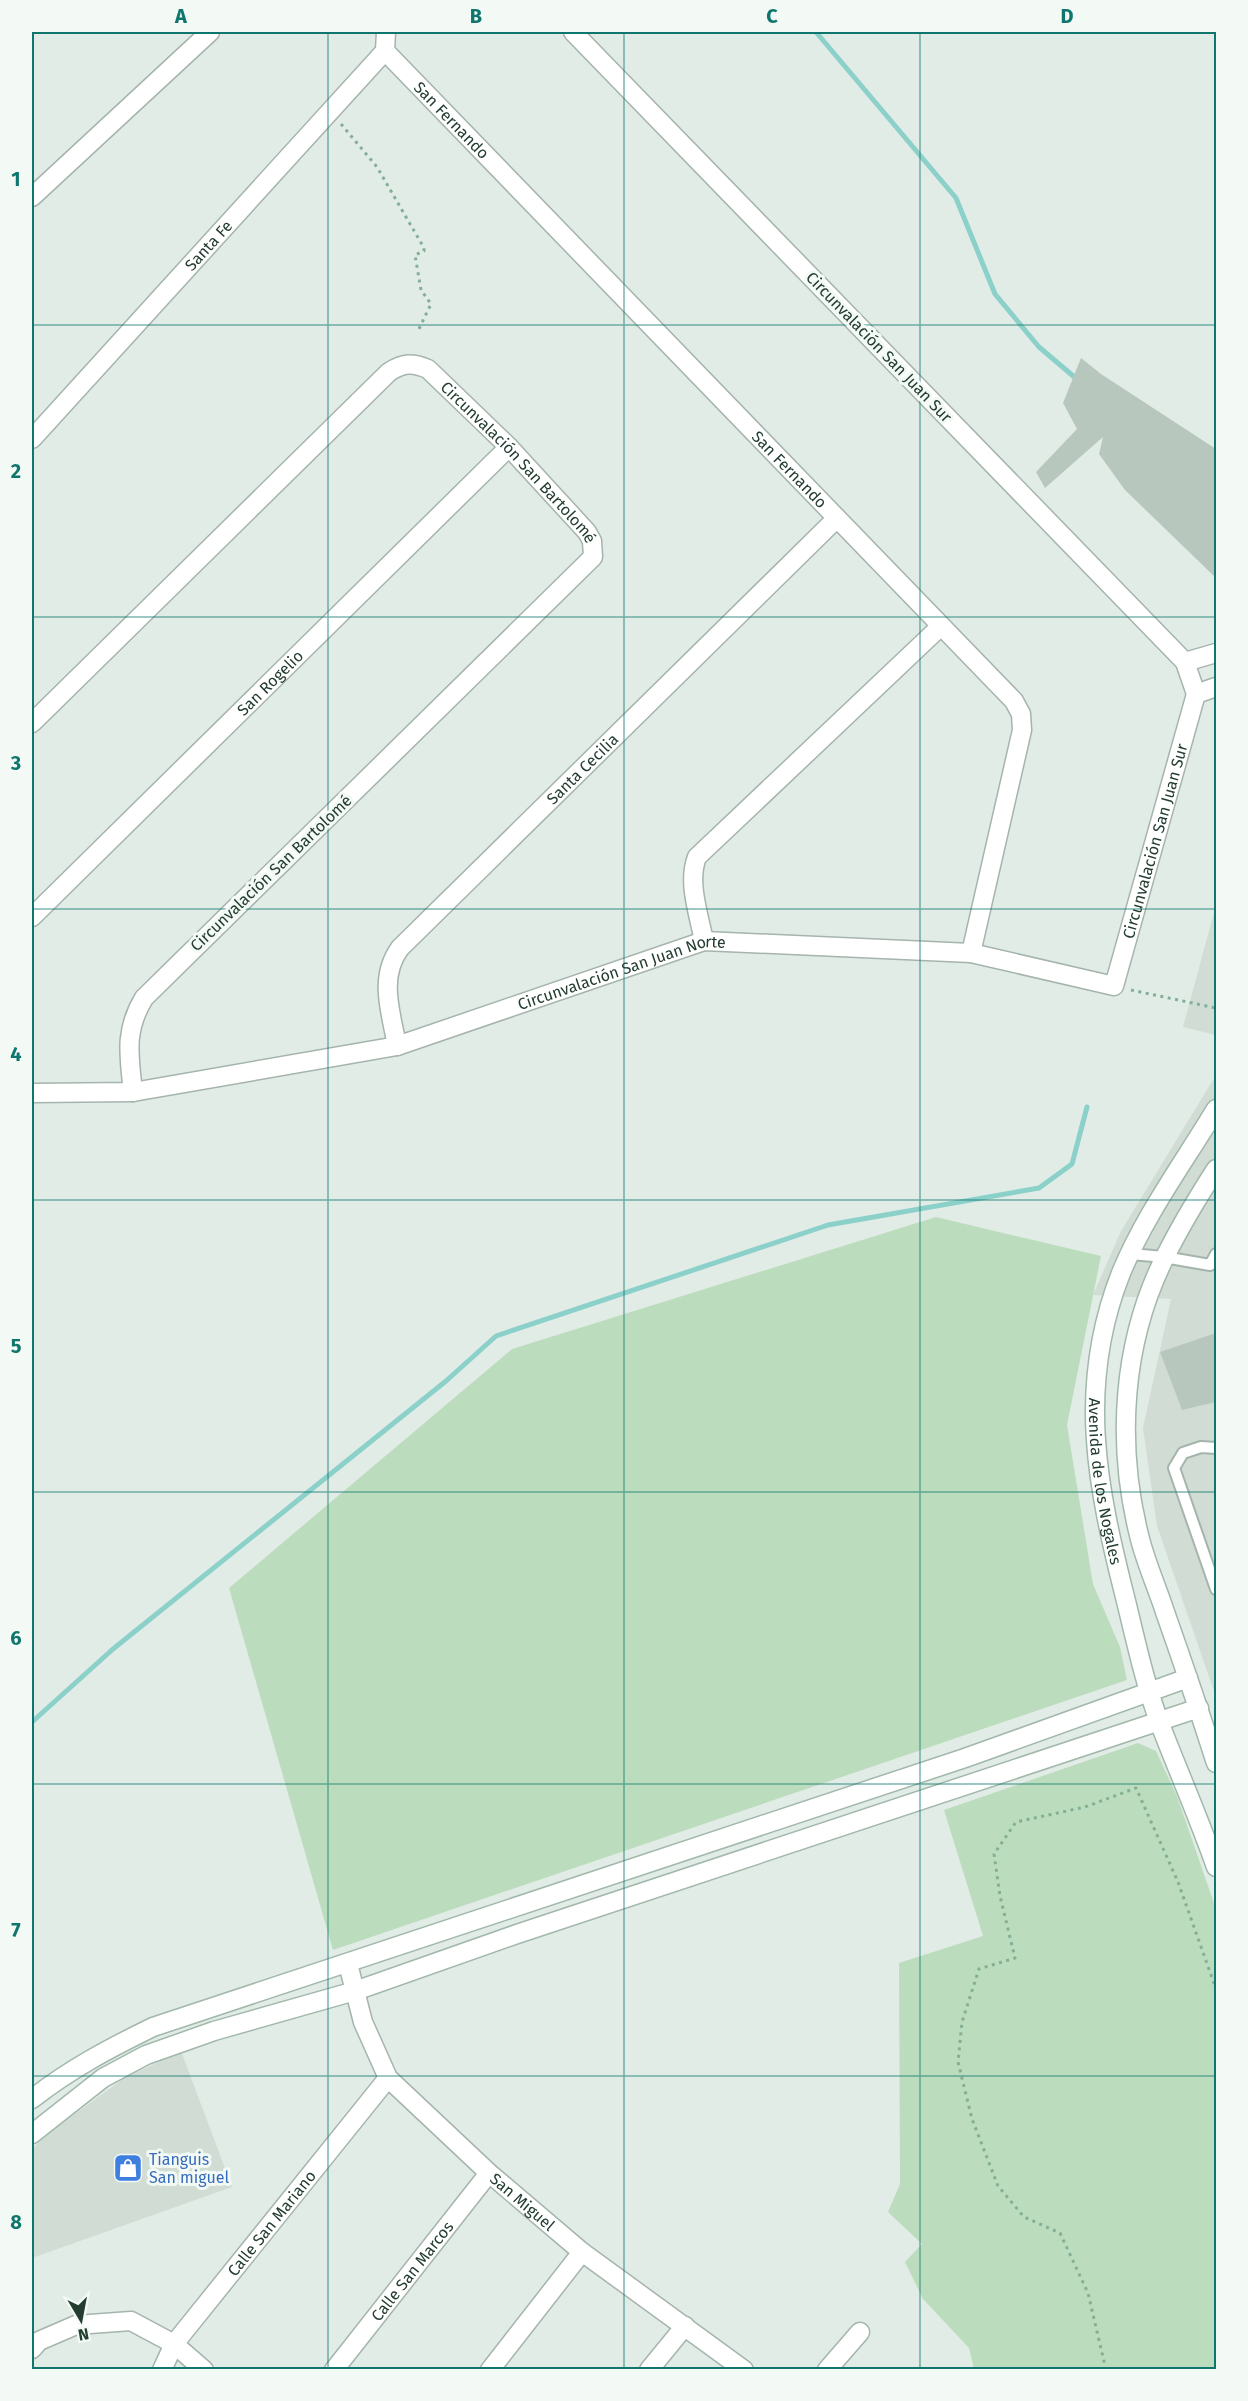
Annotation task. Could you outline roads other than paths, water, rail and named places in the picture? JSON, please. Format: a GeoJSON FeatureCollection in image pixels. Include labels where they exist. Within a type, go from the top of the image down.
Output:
{"type":"FeatureCollection","features":[{"type":"Feature","properties":{"kind":"street"},"geometry":{"type":"LineString","coordinates":[[32,197],[210,32]]}},
{"type":"Feature","properties":{"kind":"street"},"geometry":{"type":"LineString","coordinates":[[385,51],[386,32]]}},
{"type":"Feature","properties":{"kind":"street","name":"Circunvalación San Juan Sur"},"geometry":{"type":"LineString","coordinates":[[573,32],[1185,662],[1196,694],[1114,986]]}},
{"type":"Feature","properties":{"kind":"street","name":"Santa Fe"},"geometry":{"type":"LineString","coordinates":[[32,439],[385,51]]}},
{"type":"Feature","properties":{"kind":"street","name":"San Fernando"},"geometry":{"type":"LineString","coordinates":[[385,51],[1014,701],[1021,714],[1022,730],[971,953]]}},
{"type":"Feature","properties":{"kind":"street","name":"Circunvalación San Bartolomé"},"geometry":{"type":"LineString","coordinates":[[32,723],[389,372],[401,364],[415,363],[428,369],[509,447],[587,532],[592,541],[593,557],[144,998],[131,1023],[128,1043],[133,1092]]}},
{"type":"Feature","properties":{"kind":"street","name":"San Rogelio"},"geometry":{"type":"LineString","coordinates":[[32,917],[509,447]]}},
{"type":"Feature","properties":{"kind":"street","name":"Santa Cecilia"},"geometry":{"type":"LineString","coordinates":[[397,1046],[386,981],[393,957],[400,948],[837,518]]}},
{"type":"Feature","properties":{"kind":"street"},"geometry":{"type":"LineString","coordinates":[[704,941],[693,883],[693,868],[697,857],[941,626]]}},
{"type":"Feature","properties":{"kind":"street"},"geometry":{"type":"LineString","coordinates":[[1185,662],[1216,652]]}},
{"type":"Feature","properties":{"kind":"street"},"geometry":{"type":"LineString","coordinates":[[1196,694],[1216,687]]}},
{"type":"Feature","properties":{"kind":"street","name":"Circunvalación San Juan Norte"},"geometry":{"type":"LineString","coordinates":[[32,1093],[133,1092],[397,1046],[704,941],[971,953],[1114,986]]}},
{"type":"Feature","properties":{"kind":"street","name":"Avenida de los Nogales"},"geometry":{"type":"LineString","coordinates":[[1216,1109],[1156,1205],[1131,1254],[1110,1306],[1097,1358],[1094,1407],[1096,1452],[1104,1510],[1149,1692],[1160,1723],[1213,1844],[1216,1867]]}},
{"type":"Feature","properties":{"kind":"street","name":"Avenida de los Nogales"},"geometry":{"type":"LineString","coordinates":[[1216,1169],[1192,1206],[1164,1257],[1144,1310],[1132,1364],[1125,1413],[1126,1461],[1139,1536],[1216,1763]]}},
{"type":"Feature","properties":{"kind":"street"},"geometry":{"type":"LineString","coordinates":[[32,2099],[60,2076],[101,2052],[153,2027],[965,1758],[1188,1678]]}},
{"type":"Feature","properties":{"kind":"street"},"geometry":{"type":"LineString","coordinates":[[32,2134],[103,2078],[147,2055],[214,2031],[355,1991],[518,1934],[1160,1723],[1199,1708]]}},
{"type":"Feature","properties":{"kind":"street"},"geometry":{"type":"LineString","coordinates":[[965,1758],[975,1784]]}},
{"type":"Feature","properties":{"kind":"street","name":"San Miguel"},"geometry":{"type":"LineString","coordinates":[[348,1964],[363,2022],[388,2078],[489,2173],[582,2253],[744,2370]]}},
{"type":"Feature","properties":{"kind":"street","name":"Calle San Mariano"},"geometry":{"type":"LineString","coordinates":[[162,2370],[174,2344],[388,2078]]}},
{"type":"Feature","properties":{"kind":"street","name":"Calle San Marcos"},"geometry":{"type":"LineString","coordinates":[[334,2370],[489,2173]]}},
{"type":"Feature","properties":{"kind":"street"},"geometry":{"type":"LineString","coordinates":[[490,2370],[582,2253]]}},
{"type":"Feature","properties":{"kind":"street"},"geometry":{"type":"LineString","coordinates":[[32,2349],[39,2341],[76,2325],[131,2321],[174,2344],[204,2370]]}},
{"type":"Feature","properties":{"kind":"street"},"geometry":{"type":"LineString","coordinates":[[649,2370],[685,2326]]}},
{"type":"Feature","properties":{"kind":"street"},"geometry":{"type":"LineString","coordinates":[[827,2370],[860,2332]]}},
{"type":"Feature","properties":{"kind":"lane"},"geometry":{"type":"LineString","coordinates":[[1131,1254],[1164,1257],[1213,1266],[1216,1254]]}},
{"type":"Feature","properties":{"kind":"lane"},"geometry":{"type":"LineString","coordinates":[[1216,1448],[1201,1447],[1183,1453],[1174,1468],[1216,1588]]}},
{"type":"Feature","properties":{"kind":"waterway"},"geometry":{"type":"LineString","coordinates":[[816,32],[956,198],[995,294],[1039,347],[1079,381]]}},
{"type":"Feature","properties":{"kind":"waterway"},"geometry":{"type":"LineString","coordinates":[[32,1722],[113,1649],[446,1381],[496,1336],[828,1225],[1039,1188],[1072,1164],[1087,1107]]}},
{"type":"Feature","properties":{"kind":"place","name":"Tianguis San miguel"},"geometry":{"type":"Point","coordinates":[128,2168]}}]}
